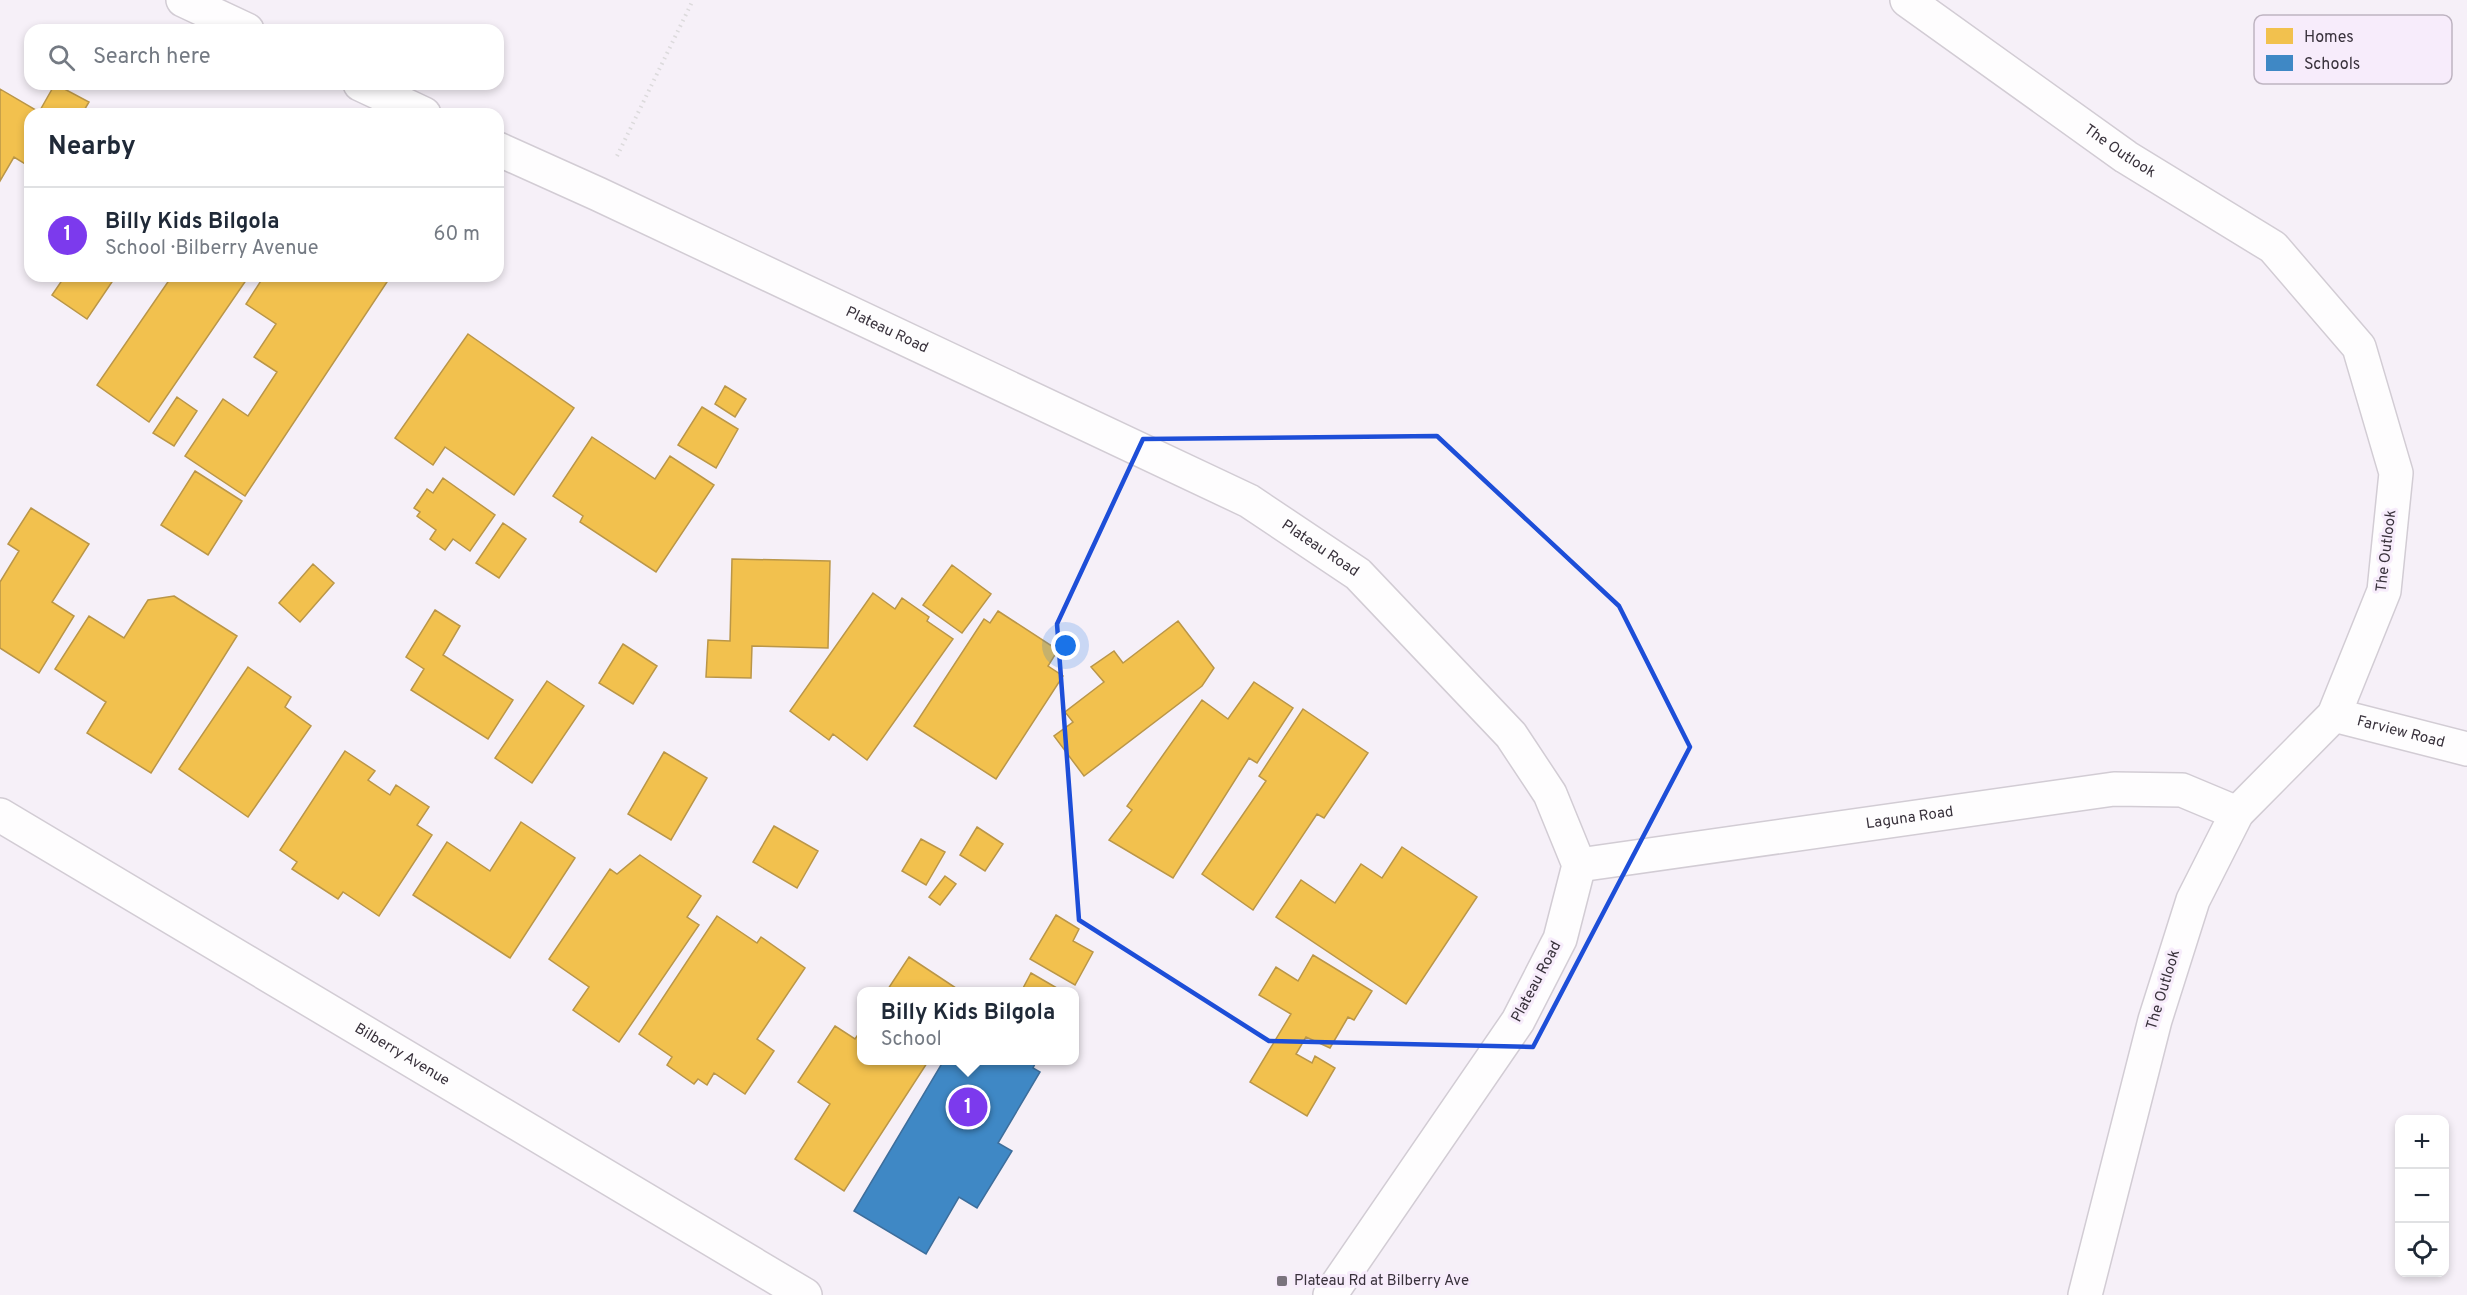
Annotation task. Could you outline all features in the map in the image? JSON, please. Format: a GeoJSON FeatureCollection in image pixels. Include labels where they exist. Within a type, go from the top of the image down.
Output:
{"type":"FeatureCollection","features":[{"type":"Feature","properties":{"kind":"street"},"geometry":{"type":"LineString","coordinates":[[183,0],[234,24]]}},
{"type":"Feature","properties":{"kind":"street","name":"The Outlook"},"geometry":{"type":"LineString","coordinates":[[1907,0],[2126,157],[2273,247],[2359,347],[2396,473],[2384,591],[2334,715],[2237,813],[2193,900],[2155,1020],[2085,1295]]}},
{"type":"Feature","properties":{"kind":"street"},"geometry":{"type":"LineString","coordinates":[[373,90],[411,108]]}},
{"type":"Feature","properties":{"kind":"street","name":"Plateau Road"},"geometry":{"type":"LineString","coordinates":[[504,152],[1249,501],[1358,574],[1511,735],[1550,794],[1579,866],[1560,939],[1518,1021],[1330,1295]]}},
{"type":"Feature","properties":{"kind":"street","name":"Farview Road"},"geometry":{"type":"LineString","coordinates":[[2334,715],[2467,749]]}},
{"type":"Feature","properties":{"kind":"street","name":"Laguna Road"},"geometry":{"type":"LineString","coordinates":[[1579,866],[2114,789],[2182,790],[2237,813]]}},
{"type":"Feature","properties":{"kind":"street","name":"Bilberry Avenue"},"geometry":{"type":"LineString","coordinates":[[0,815],[805,1295]]}},
{"type":"Feature","properties":{"kind":"path"},"geometry":{"type":"LineString","coordinates":[[598,194],[693,0]]}},
{"type":"Feature","properties":{"kind":"highlighted area"},"geometry":{"type":"Polygon","coordinates":[[[1437,436],[1619,606],[1690,747],[1533,1047],[1269,1041],[1079,920],[1057,624],[1143,439],[1437,436]]]}},
{"type":"Feature","properties":{"kind":"building: Homes"},"geometry":{"type":"Polygon","coordinates":[[[0,89],[32,108],[24,108],[24,163],[14,157],[0,181],[0,89]]]}},
{"type":"Feature","properties":{"kind":"building: Homes"},"geometry":{"type":"Polygon","coordinates":[[[52,90],[66,90],[89,102],[86,108],[41,108],[52,90]]]}},
{"type":"Feature","properties":{"kind":"building: Homes"},"geometry":{"type":"Polygon","coordinates":[[[61,282],[112,282],[87,319],[52,295],[61,282]]]}},
{"type":"Feature","properties":{"kind":"building: Homes"},"geometry":{"type":"Polygon","coordinates":[[[168,282],[245,282],[149,422],[97,385],[168,282]]]}},
{"type":"Feature","properties":{"kind":"building: Homes"},"geometry":{"type":"Polygon","coordinates":[[[260,282],[387,282],[245,496],[185,456],[223,399],[248,416],[277,372],[254,357],[276,324],[246,304],[260,282]]]}},
{"type":"Feature","properties":{"kind":"building: Homes"},"geometry":{"type":"Polygon","coordinates":[[[468,334],[574,408],[514,495],[445,447],[433,465],[395,438],[468,334]]]}},
{"type":"Feature","properties":{"kind":"building: Homes"},"geometry":{"type":"Polygon","coordinates":[[[725,386],[746,399],[735,417],[715,404],[725,386]]]}},
{"type":"Feature","properties":{"kind":"building: Homes"},"geometry":{"type":"Polygon","coordinates":[[[177,397],[197,411],[174,446],[153,433],[177,397]]]}},
{"type":"Feature","properties":{"kind":"building: Homes"},"geometry":{"type":"Polygon","coordinates":[[[702,407],[738,429],[716,468],[678,445],[702,407]]]}},
{"type":"Feature","properties":{"kind":"building: Homes"},"geometry":{"type":"Polygon","coordinates":[[[592,437],[655,479],[670,456],[714,485],[656,572],[580,522],[583,516],[553,496],[592,437]]]}},
{"type":"Feature","properties":{"kind":"building: Homes"},"geometry":{"type":"Polygon","coordinates":[[[195,471],[242,501],[208,555],[161,525],[195,471]]]}},
{"type":"Feature","properties":{"kind":"building: Homes"},"geometry":{"type":"Polygon","coordinates":[[[443,478],[495,515],[470,551],[453,539],[445,550],[430,539],[436,530],[417,516],[420,512],[414,508],[427,489],[433,493],[443,478]]]}},
{"type":"Feature","properties":{"kind":"building: Homes"},"geometry":{"type":"Polygon","coordinates":[[[31,508],[89,544],[52,602],[74,616],[39,673],[0,648],[0,582],[19,551],[8,544],[31,508]]]}},
{"type":"Feature","properties":{"kind":"building: Homes"},"geometry":{"type":"Polygon","coordinates":[[[503,523],[526,539],[499,578],[476,563],[503,523]]]}},
{"type":"Feature","properties":{"kind":"building: Homes"},"geometry":{"type":"Polygon","coordinates":[[[732,559],[830,561],[828,648],[752,646],[751,678],[706,677],[708,640],[730,641],[732,559]]]}},
{"type":"Feature","properties":{"kind":"building: Homes"},"geometry":{"type":"Polygon","coordinates":[[[313,564],[334,583],[300,622],[279,603],[313,564]]]}},
{"type":"Feature","properties":{"kind":"building: Homes"},"geometry":{"type":"Polygon","coordinates":[[[952,565],[991,594],[962,633],[923,605],[952,565]]]}},
{"type":"Feature","properties":{"kind":"building: Homes"},"geometry":{"type":"Polygon","coordinates":[[[873,593],[895,609],[902,598],[929,617],[927,621],[953,639],[867,760],[833,734],[829,740],[790,711],[873,593]]]}},
{"type":"Feature","properties":{"kind":"building: Homes"},"geometry":{"type":"Polygon","coordinates":[[[174,596],[237,636],[151,773],[87,733],[106,702],[55,669],[89,616],[124,638],[148,600],[174,596]]]}},
{"type":"Feature","properties":{"kind":"building: Homes"},"geometry":{"type":"Polygon","coordinates":[[[435,610],[460,626],[443,655],[513,700],[488,739],[411,690],[424,669],[406,657],[435,610]]]}},
{"type":"Feature","properties":{"kind":"building: Homes"},"geometry":{"type":"Polygon","coordinates":[[[998,611],[1058,650],[1048,666],[1063,676],[996,779],[914,726],[984,619],[990,623],[998,611]]]}},
{"type":"Feature","properties":{"kind":"building: Homes"},"geometry":{"type":"Polygon","coordinates":[[[1178,621],[1214,668],[1202,686],[1084,776],[1054,736],[1073,722],[1065,712],[1104,682],[1091,667],[1114,651],[1123,663],[1178,621]]]}},
{"type":"Feature","properties":{"kind":"building: Homes"},"geometry":{"type":"Polygon","coordinates":[[[623,644],[657,666],[633,704],[599,683],[623,644]]]}},
{"type":"Feature","properties":{"kind":"building: Homes"},"geometry":{"type":"Polygon","coordinates":[[[248,667],[291,697],[285,707],[311,726],[248,817],[179,769],[248,667]]]}},
{"type":"Feature","properties":{"kind":"building: Homes"},"geometry":{"type":"Polygon","coordinates":[[[547,681],[584,706],[532,783],[495,758],[547,681]]]}},
{"type":"Feature","properties":{"kind":"building: Homes"},"geometry":{"type":"Polygon","coordinates":[[[1254,682],[1293,708],[1257,763],[1249,758],[1173,878],[1109,840],[1132,810],[1127,806],[1202,700],[1228,719],[1254,682]]]}},
{"type":"Feature","properties":{"kind":"building: Homes"},"geometry":{"type":"Polygon","coordinates":[[[1303,709],[1368,753],[1324,818],[1317,814],[1253,910],[1202,874],[1266,781],[1259,776],[1303,709]]]}},
{"type":"Feature","properties":{"kind":"building: Homes"},"geometry":{"type":"Polygon","coordinates":[[[345,751],[375,771],[368,780],[390,795],[396,785],[429,807],[417,825],[432,835],[379,916],[343,892],[338,899],[292,869],[297,862],[280,850],[345,751]]]}},
{"type":"Feature","properties":{"kind":"building: Homes"},"geometry":{"type":"Polygon","coordinates":[[[664,752],[707,778],[671,840],[628,814],[664,752]]]}},
{"type":"Feature","properties":{"kind":"building: Homes"},"geometry":{"type":"Polygon","coordinates":[[[521,822],[575,858],[510,958],[413,895],[447,842],[490,871],[521,822]]]}},
{"type":"Feature","properties":{"kind":"building: Homes"},"geometry":{"type":"Polygon","coordinates":[[[774,826],[818,851],[797,888],[753,862],[774,826]]]}},
{"type":"Feature","properties":{"kind":"building: Homes"},"geometry":{"type":"Polygon","coordinates":[[[977,827],[1003,844],[985,871],[960,855],[977,827]]]}},
{"type":"Feature","properties":{"kind":"building: Homes"},"geometry":{"type":"Polygon","coordinates":[[[921,839],[945,852],[926,885],[902,871],[921,839]]]}},
{"type":"Feature","properties":{"kind":"building: Homes"},"geometry":{"type":"Polygon","coordinates":[[[1402,847],[1477,897],[1406,1004],[1276,917],[1301,880],[1335,903],[1361,864],[1382,878],[1402,847]]]}},
{"type":"Feature","properties":{"kind":"building: Homes"},"geometry":{"type":"Polygon","coordinates":[[[640,855],[701,896],[687,917],[699,925],[619,1042],[573,1010],[589,987],[549,959],[610,869],[617,874],[640,855]]]}},
{"type":"Feature","properties":{"kind":"building: Homes"},"geometry":{"type":"Polygon","coordinates":[[[945,876],[956,884],[940,905],[929,897],[945,876]]]}},
{"type":"Feature","properties":{"kind":"building: Homes"},"geometry":{"type":"Polygon","coordinates":[[[1056,915],[1079,929],[1073,941],[1093,952],[1075,985],[1030,959],[1056,915]]]}},
{"type":"Feature","properties":{"kind":"building: Homes"},"geometry":{"type":"Polygon","coordinates":[[[717,916],[757,943],[761,937],[805,968],[757,1039],[774,1051],[745,1094],[714,1073],[707,1085],[698,1079],[694,1084],[667,1065],[672,1057],[639,1034],[717,916]]]}},
{"type":"Feature","properties":{"kind":"building: Homes"},"geometry":{"type":"Polygon","coordinates":[[[1313,955],[1372,991],[1354,1020],[1348,1017],[1330,1048],[1306,1037],[1296,1054],[1312,1063],[1315,1056],[1335,1068],[1307,1116],[1250,1082],[1291,1014],[1259,995],[1276,967],[1298,981],[1313,955]]]}},
{"type":"Feature","properties":{"kind":"building: Homes"},"geometry":{"type":"Polygon","coordinates":[[[909,957],[954,987],[889,987],[909,957]]]}},
{"type":"Feature","properties":{"kind":"building: Homes"},"geometry":{"type":"Polygon","coordinates":[[[1031,973],[1055,987],[1024,987],[1031,973]]]}},
{"type":"Feature","properties":{"kind":"building: Homes"},"geometry":{"type":"Polygon","coordinates":[[[835,1026],[855,1039],[857,1036],[857,1065],[926,1065],[844,1191],[795,1159],[830,1104],[798,1082],[835,1026]]]}},
{"type":"Feature","properties":{"kind":"building: Schools"},"geometry":{"type":"Polygon","coordinates":[[[941,1065],[1034,1065],[1033,1068],[1040,1072],[998,1143],[1012,1151],[977,1208],[959,1197],[926,1254],[854,1211],[941,1065]]]}},
{"type":"Feature","properties":{"kind":"place","name":"Billy Kids Bilgola"},"geometry":{"type":"Point","coordinates":[968,1107]}},
{"type":"Feature","properties":{"kind":"place","name":"Plateau Rd at Bilberry Ave"},"geometry":{"type":"Point","coordinates":[1282,1281]}}]}
